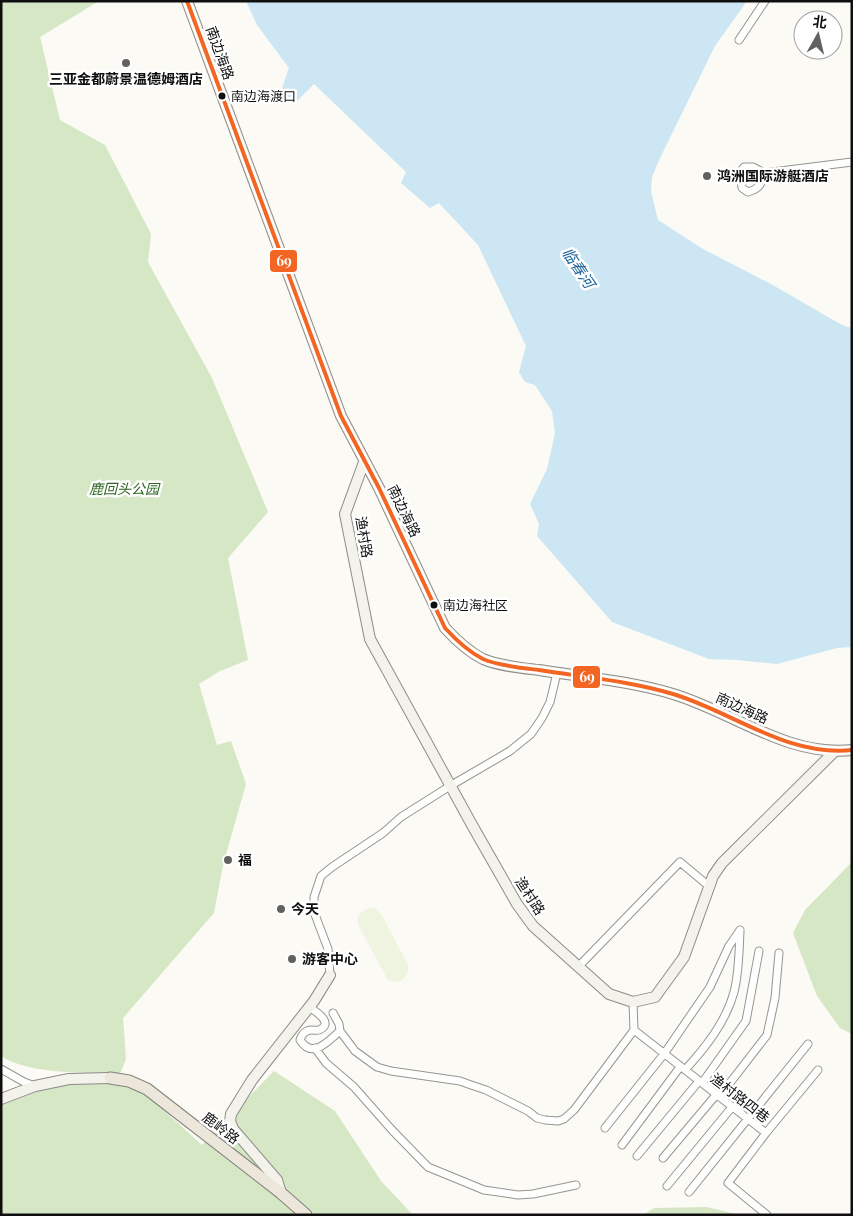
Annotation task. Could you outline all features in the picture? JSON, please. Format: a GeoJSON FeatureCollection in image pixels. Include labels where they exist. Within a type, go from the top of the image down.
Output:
{"type":"FeatureCollection","features":[{"type":"Feature","properties":{"kind":"main road","name":"鹿岭路"},"geometry":{"type":"LineString","coordinates":[[110,1078],[129,1081],[147,1089],[281,1193],[306,1215]]}},
{"type":"Feature","properties":{"kind":"street","name":"南边海路"},"geometry":{"type":"LineString","coordinates":[[187,1],[341,416],[378,488],[445,628],[460,643],[484,659],[517,667],[613,682],[672,694],[700,704],[775,738],[834,752],[852,750]]}},
{"type":"Feature","properties":{"kind":"street"},"geometry":{"type":"LineString","coordinates":[[739,40],[764,1]]}},
{"type":"Feature","properties":{"kind":"street"},"geometry":{"type":"LineString","coordinates":[[764,173],[852,162]]}},
{"type":"Feature","properties":{"kind":"street","name":"渔村路"},"geometry":{"type":"LineString","coordinates":[[364,462],[345,514],[370,639],[517,904],[533,926],[609,994],[633,1002]]}},
{"type":"Feature","properties":{"kind":"street"},"geometry":{"type":"LineString","coordinates":[[281,1193],[277,1180],[233,1129],[230,1121],[231,1114],[252,1080],[309,1007],[330,975],[328,949],[314,912],[314,897],[321,876],[401,817],[510,751],[531,734],[550,702],[557,673]]}},
{"type":"Feature","properties":{"kind":"street"},"geometry":{"type":"LineString","coordinates":[[333,1013],[339,1024],[340,1031],[355,1051],[377,1067],[460,1081],[486,1090],[528,1111],[537,1118],[558,1121],[564,1119],[574,1110],[634,1030],[633,1002],[655,997],[684,957],[713,876],[722,863],[834,752]]}},
{"type":"Feature","properties":{"kind":"street"},"geometry":{"type":"LineString","coordinates":[[578,967],[680,862],[710,887]]}},
{"type":"Feature","properties":{"kind":"street"},"geometry":{"type":"LineString","coordinates":[[605,1128],[664,1054],[710,987],[729,946],[740,930],[734,993],[726,1011],[705,1048],[683,1068],[622,1145]]}},
{"type":"Feature","properties":{"kind":"street"},"geometry":{"type":"LineString","coordinates":[[637,1156],[700,1082],[746,1021],[759,951]]}},
{"type":"Feature","properties":{"kind":"street"},"geometry":{"type":"LineString","coordinates":[[664,1158],[766,1035],[775,998],[779,954]]}},
{"type":"Feature","properties":{"kind":"street"},"geometry":{"type":"LineString","coordinates":[[309,1007],[324,1017],[325,1021],[323,1027],[319,1030],[306,1031],[300,1038],[304,1046],[309,1049],[324,1045],[340,1031]]}},
{"type":"Feature","properties":{"kind":"street","name":"渔村路四巷"},"geometry":{"type":"LineString","coordinates":[[634,1030],[766,1134],[728,1183],[767,1215]]}},
{"type":"Feature","properties":{"kind":"street"},"geometry":{"type":"LineString","coordinates":[[689,1192],[808,1044]]}},
{"type":"Feature","properties":{"kind":"street"},"geometry":{"type":"LineString","coordinates":[[315,1048],[326,1063],[354,1087],[397,1137],[428,1167],[484,1190],[518,1195],[533,1194],[576,1185]]}},
{"type":"Feature","properties":{"kind":"street"},"geometry":{"type":"LineString","coordinates":[[1,1069],[35,1086]]}},
{"type":"Feature","properties":{"kind":"street"},"geometry":{"type":"LineString","coordinates":[[766,1134],[818,1070]]}},
{"type":"Feature","properties":{"kind":"street"},"geometry":{"type":"LineString","coordinates":[[1,1099],[35,1086],[69,1079],[110,1078]]}},
{"type":"Feature","properties":{"kind":"street"},"geometry":{"type":"LineString","coordinates":[[667,1186],[732,1107]]}},
{"type":"Feature","properties":{"kind":"green space","name":"鹿回头公园"},"geometry":{"type":"Polygon","coordinates":[[[1,1],[99,1],[40,37],[60,120],[105,145],[151,234],[148,262],[212,378],[268,512],[228,558],[248,660],[220,671],[199,684],[217,745],[231,741],[246,784],[223,865],[214,913],[123,1018],[126,1059],[120,1074],[42,1070],[27,1067],[1,1056],[1,1]]]}},
{"type":"Feature","properties":{"kind":"green space"},"geometry":{"type":"Polygon","coordinates":[[[852,862],[852,1034],[840,1028],[817,996],[793,933],[805,910],[852,862]]]}},
{"type":"Feature","properties":{"kind":"green space"},"geometry":{"type":"Polygon","coordinates":[[[369,908],[374,908],[381,914],[408,965],[406,977],[400,981],[388,980],[358,925],[359,915],[369,908]]]}},
{"type":"Feature","properties":{"kind":"green space"},"geometry":{"type":"Polygon","coordinates":[[[274,1071],[335,1111],[381,1181],[413,1215],[1,1215],[1,1100],[18,1087],[96,1080],[135,1084],[202,1145],[274,1071]]]}},
{"type":"Feature","properties":{"kind":"green space"},"geometry":{"type":"Polygon","coordinates":[[[707,1207],[740,1215],[643,1215],[654,1208],[707,1207]]]}},
{"type":"Feature","properties":{"kind":"water","name":"临春河"},"geometry":{"type":"Polygon","coordinates":[[[246,1],[747,1],[715,46],[659,160],[652,177],[651,191],[658,220],[703,249],[771,284],[842,325],[852,328],[852,647],[837,648],[777,664],[709,659],[612,622],[537,536],[539,524],[530,504],[547,469],[555,433],[552,411],[535,385],[525,382],[519,372],[526,346],[478,245],[439,203],[430,208],[401,183],[406,172],[314,84],[293,105],[280,94],[289,68],[257,25],[246,1]]]}},
{"type":"Feature","properties":{"kind":"transit line","name":"69"},"geometry":{"type":"LineString","coordinates":[[187,1],[341,416],[379,488],[445,628],[468,649],[489,661],[657,690],[695,702],[761,731],[805,747],[828,750],[852,750]]}},
{"type":"Feature","properties":{"kind":"place","name":"三亚金都蔚景温德姆酒店"},"geometry":{"type":"Point","coordinates":[126,63]}},
{"type":"Feature","properties":{"kind":"place","name":"南边海渡口"},"geometry":{"type":"Point","coordinates":[222,96]}},
{"type":"Feature","properties":{"kind":"place","name":"鸿洲国际游艇酒店"},"geometry":{"type":"Point","coordinates":[707,176]}},
{"type":"Feature","properties":{"kind":"place","name":"南边海社区"},"geometry":{"type":"Point","coordinates":[434,605]}},
{"type":"Feature","properties":{"kind":"place","name":"福"},"geometry":{"type":"Point","coordinates":[228,860]}},
{"type":"Feature","properties":{"kind":"place","name":"今天"},"geometry":{"type":"Point","coordinates":[281,909]}},
{"type":"Feature","properties":{"kind":"place","name":"游客中心"},"geometry":{"type":"Point","coordinates":[292,959]}}]}
